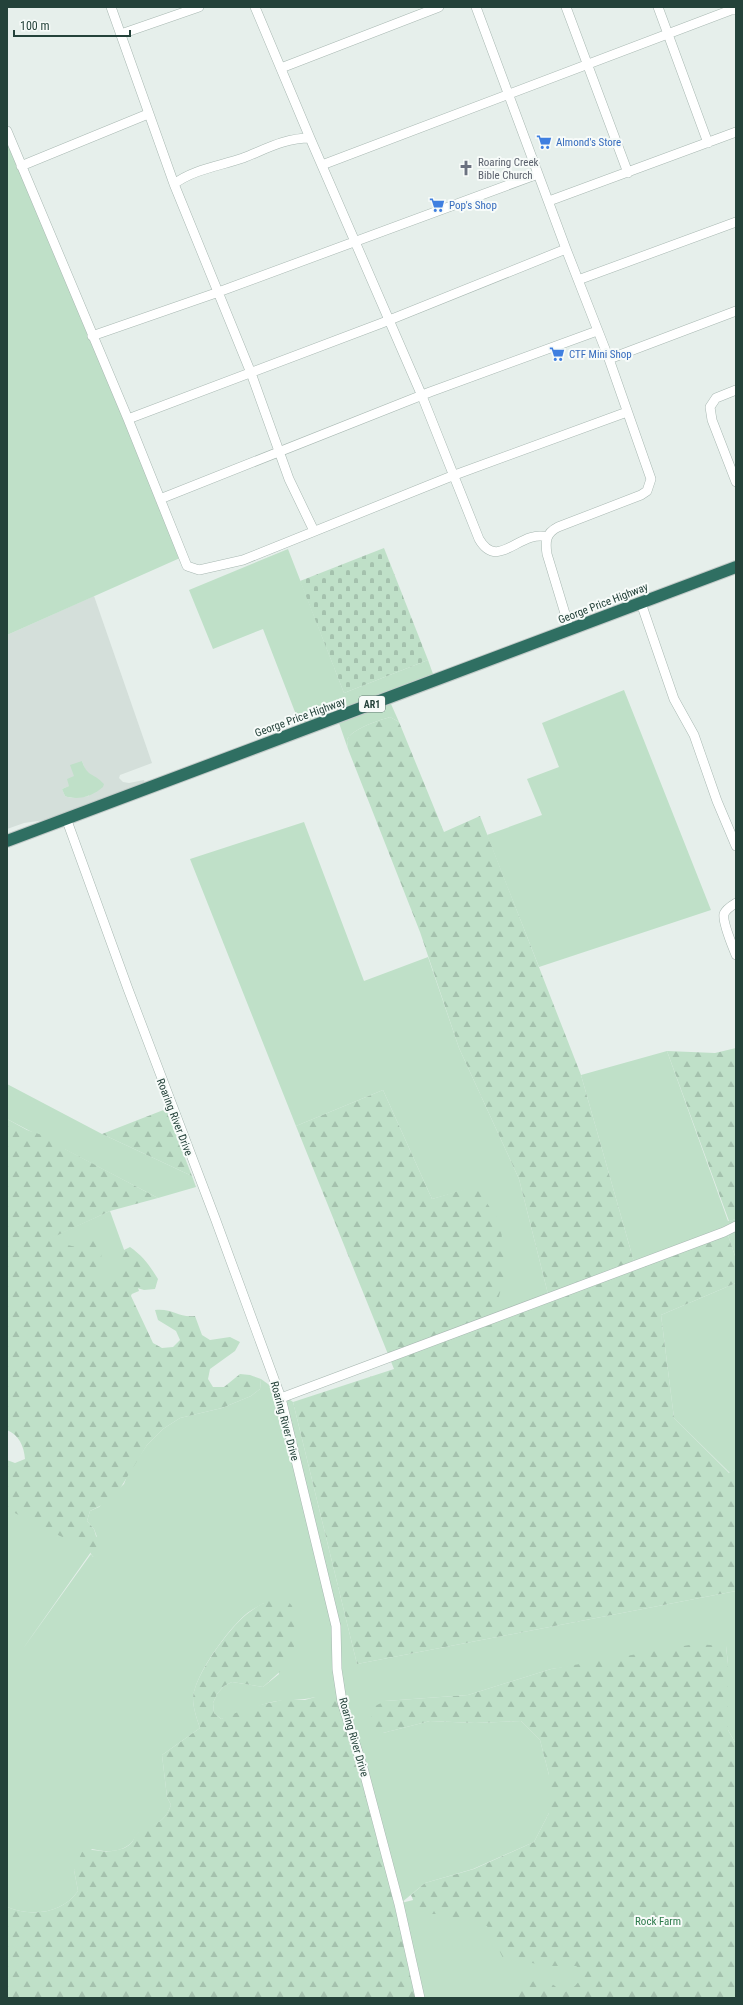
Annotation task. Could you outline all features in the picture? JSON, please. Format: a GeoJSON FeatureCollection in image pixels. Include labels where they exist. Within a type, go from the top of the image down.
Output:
{"type":"FeatureCollection","features":[{"type":"Feature","properties":{"kind":"highway","name":"George Price Highway"},"geometry":{"type":"LineString","coordinates":[[7,841],[736,567]]}},
{"type":"Feature","properties":{"kind":"street"},"geometry":{"type":"LineString","coordinates":[[111,7],[174,184],[219,291],[251,373],[289,479],[314,531]]}},
{"type":"Feature","properties":{"kind":"street"},"geometry":{"type":"LineString","coordinates":[[121,34],[199,7]]}},
{"type":"Feature","properties":{"kind":"street"},"geometry":{"type":"LineString","coordinates":[[255,7],[388,320],[422,396],[452,476],[479,539],[485,549],[495,552],[530,537],[537,535],[547,537]]}},
{"type":"Feature","properties":{"kind":"street"},"geometry":{"type":"LineString","coordinates":[[281,68],[439,7]]}},
{"type":"Feature","properties":{"kind":"street"},"geometry":{"type":"LineString","coordinates":[[476,7],[566,249],[609,359],[649,471],[650,485],[647,491],[634,498],[558,526],[552,530],[547,537],[547,554],[570,630]]}},
{"type":"Feature","properties":{"kind":"street"},"geometry":{"type":"LineString","coordinates":[[566,7],[628,173]]}},
{"type":"Feature","properties":{"kind":"street"},"geometry":{"type":"LineString","coordinates":[[658,7],[708,143]]}},
{"type":"Feature","properties":{"kind":"street"},"geometry":{"type":"LineString","coordinates":[[322,165],[587,64],[669,35],[731,10],[736,10]]}},
{"type":"Feature","properties":{"kind":"street"},"geometry":{"type":"LineString","coordinates":[[21,166],[148,114]]}},
{"type":"Feature","properties":{"kind":"street"},"geometry":{"type":"LineString","coordinates":[[7,131],[128,419],[187,566],[199,570],[243,560],[452,476],[627,412]]}},
{"type":"Feature","properties":{"kind":"street"},"geometry":{"type":"LineString","coordinates":[[549,201],[736,132]]}},
{"type":"Feature","properties":{"kind":"street"},"geometry":{"type":"LineString","coordinates":[[174,184],[182,178],[221,163],[242,158],[279,142],[310,138]]}},
{"type":"Feature","properties":{"kind":"street"},"geometry":{"type":"LineString","coordinates":[[92,336],[538,174]]}},
{"type":"Feature","properties":{"kind":"street"},"geometry":{"type":"LineString","coordinates":[[578,280],[736,222]]}},
{"type":"Feature","properties":{"kind":"street"},"geometry":{"type":"LineString","coordinates":[[128,419],[388,320],[566,249]]}},
{"type":"Feature","properties":{"kind":"street"},"geometry":{"type":"LineString","coordinates":[[609,359],[736,311]]}},
{"type":"Feature","properties":{"kind":"street"},"geometry":{"type":"LineString","coordinates":[[160,499],[422,396],[597,331]]}},
{"type":"Feature","properties":{"kind":"street"},"geometry":{"type":"LineString","coordinates":[[736,390],[716,398],[710,407],[712,420],[736,482]]}},
{"type":"Feature","properties":{"kind":"street"},"geometry":{"type":"LineString","coordinates":[[640,603],[674,700],[694,735],[717,801],[736,846]]}},
{"type":"Feature","properties":{"kind":"street","name":"Roaring River Drive"},"geometry":{"type":"LineString","coordinates":[[66,818],[128,989],[223,1239],[280,1398],[336,1626],[337,1670],[342,1702],[363,1768],[399,1904],[420,1998]]}},
{"type":"Feature","properties":{"kind":"street"},"geometry":{"type":"LineString","coordinates":[[736,903],[729,907],[724,914],[725,922],[736,955]]}},
{"type":"Feature","properties":{"kind":"street"},"geometry":{"type":"LineString","coordinates":[[280,1398],[724,1232],[736,1226]]}},
{"type":"Feature","properties":{"kind":"shaded area"},"geometry":{"type":"Polygon","coordinates":[[[94,596],[152,763],[120,775],[119,778],[123,782],[129,783],[144,780],[145,783],[45,820],[24,823],[7,829],[7,635],[94,596]],[[82,761],[69,786],[62,789],[65,796],[71,798],[89,796],[89,775],[82,761]]]}},
{"type":"Feature","properties":{"kind":"green space"},"geometry":{"type":"Polygon","coordinates":[[[7,132],[180,558],[7,635],[7,132]]]}},
{"type":"Feature","properties":{"kind":"green space"},"geometry":{"type":"Polygon","coordinates":[[[384,548],[428,660],[344,693],[300,581],[384,548]]]}},
{"type":"Feature","properties":{"kind":"green space"},"geometry":{"type":"Polygon","coordinates":[[[288,549],[344,693],[428,660],[433,674],[300,725],[263,629],[213,649],[189,590],[288,549]]]}},
{"type":"Feature","properties":{"kind":"green space"},"geometry":{"type":"Polygon","coordinates":[[[624,690],[711,910],[539,967],[487,835],[542,815],[527,779],[559,767],[542,723],[624,690]]]}},
{"type":"Feature","properties":{"kind":"green space"},"geometry":{"type":"Polygon","coordinates":[[[391,704],[399,722],[390,717],[354,732],[347,740],[348,749],[339,723],[391,704]]]}},
{"type":"Feature","properties":{"kind":"green space"},"geometry":{"type":"Polygon","coordinates":[[[390,717],[399,722],[444,832],[480,816],[581,1075],[636,1269],[728,1235],[736,1259],[736,1283],[661,1315],[674,1418],[729,1473],[736,1469],[736,1591],[357,1664],[293,1402],[394,1369],[296,1126],[383,1090],[432,1199],[475,1186],[500,1222],[506,1271],[493,1318],[549,1298],[519,1179],[459,1048],[420,932],[348,749],[347,740],[354,732],[390,717]]]}},
{"type":"Feature","properties":{"kind":"green space"},"geometry":{"type":"Polygon","coordinates":[[[82,761],[86,770],[104,784],[103,787],[95,793],[85,797],[75,798],[65,796],[62,789],[69,786],[67,779],[74,776],[70,765],[82,761]]]}},
{"type":"Feature","properties":{"kind":"green space"},"geometry":{"type":"Polygon","coordinates":[[[304,822],[364,981],[428,957],[459,1048],[519,1179],[549,1298],[493,1319],[475,1187],[432,1199],[383,1090],[296,1126],[190,859],[304,822]]]}},
{"type":"Feature","properties":{"kind":"green space"},"geometry":{"type":"Polygon","coordinates":[[[736,1048],[736,1219],[729,1221],[667,1051],[715,1053],[736,1048]]]}},
{"type":"Feature","properties":{"kind":"green space"},"geometry":{"type":"Polygon","coordinates":[[[667,1051],[728,1221],[736,1219],[736,1259],[728,1235],[636,1269],[581,1075],[667,1051]]]}},
{"type":"Feature","properties":{"kind":"green space"},"geometry":{"type":"Polygon","coordinates":[[[7,1084],[102,1134],[192,1176],[196,1187],[158,1198],[7,1119],[7,1084]]]}},
{"type":"Feature","properties":{"kind":"green space"},"geometry":{"type":"Polygon","coordinates":[[[166,1109],[192,1176],[102,1134],[166,1109]]]}},
{"type":"Feature","properties":{"kind":"green space"},"geometry":{"type":"Polygon","coordinates":[[[7,1119],[27,1130],[57,1140],[65,1149],[158,1198],[110,1211],[47,1240],[76,1247],[86,1246],[94,1238],[103,1242],[98,1283],[108,1286],[120,1276],[120,1252],[130,1247],[146,1262],[158,1279],[155,1289],[144,1290],[134,1287],[131,1296],[153,1343],[162,1348],[173,1347],[180,1340],[176,1331],[158,1320],[155,1310],[166,1310],[184,1316],[195,1316],[202,1335],[210,1340],[230,1337],[240,1342],[235,1351],[210,1369],[208,1379],[213,1387],[224,1387],[240,1374],[250,1375],[261,1379],[260,1389],[251,1396],[222,1408],[180,1418],[163,1429],[147,1445],[116,1495],[108,1502],[90,1511],[87,1521],[94,1529],[100,1550],[93,1557],[88,1549],[80,1544],[60,1536],[7,1509],[7,1460],[15,1463],[25,1459],[18,1438],[7,1430],[7,1119]]]}},
{"type":"Feature","properties":{"kind":"green space"},"geometry":{"type":"Polygon","coordinates":[[[110,1211],[139,1291],[96,1309],[21,1251],[110,1211]]]}},
{"type":"Feature","properties":{"kind":"green space"},"geometry":{"type":"Polygon","coordinates":[[[736,1283],[736,1469],[730,1473],[674,1418],[661,1315],[736,1283]]]}},
{"type":"Feature","properties":{"kind":"green space","name":"Rock Farm"},"geometry":{"type":"Polygon","coordinates":[[[261,1379],[293,1402],[357,1664],[736,1591],[736,1744],[728,1730],[728,1664],[726,1646],[551,1669],[468,1695],[385,1701],[383,1733],[430,1721],[475,1723],[521,1721],[540,1740],[549,1775],[549,1813],[534,1842],[473,1869],[425,1883],[401,1903],[736,1821],[736,1998],[422,1998],[315,1697],[272,1702],[221,1719],[214,1713],[213,1703],[217,1694],[224,1686],[232,1682],[263,1687],[279,1674],[264,1603],[245,1615],[230,1631],[221,1642],[199,1677],[193,1698],[194,1710],[200,1728],[162,1755],[167,1797],[171,1805],[162,1820],[138,1833],[131,1843],[122,1849],[102,1851],[92,1849],[74,1870],[78,1891],[64,1905],[55,1909],[36,1912],[26,1912],[7,1907],[7,1468],[97,1537],[94,1529],[87,1521],[90,1511],[99,1507],[124,1484],[128,1473],[147,1445],[163,1429],[180,1418],[222,1408],[251,1396],[260,1389],[261,1379]],[[98,1542],[22,1650],[91,1554],[93,1557],[98,1542]]]}},
{"type":"Feature","properties":{"kind":"green space"},"geometry":{"type":"Polygon","coordinates":[[[285,1597],[292,1606],[295,1615],[294,1647],[285,1667],[263,1687],[232,1682],[224,1686],[217,1694],[213,1703],[214,1713],[221,1719],[250,1707],[282,1700],[305,1700],[315,1697],[342,1702],[419,1998],[7,1998],[7,1907],[26,1912],[36,1912],[55,1909],[64,1905],[78,1891],[74,1870],[82,1852],[90,1850],[115,1851],[128,1846],[136,1835],[142,1830],[156,1824],[164,1818],[171,1805],[167,1797],[162,1755],[200,1728],[194,1710],[193,1698],[199,1678],[206,1665],[222,1641],[247,1614],[265,1602],[285,1597]]]}},
{"type":"Feature","properties":{"kind":"green space","name":"Rock Farm"},"geometry":{"type":"Polygon","coordinates":[[[695,1644],[726,1646],[728,1664],[728,1730],[736,1744],[736,1998],[509,1998],[536,1979],[542,1977],[555,1986],[562,1994],[575,1986],[586,1973],[576,1966],[549,1966],[503,1958],[487,1926],[441,1914],[419,1914],[411,1895],[425,1883],[474,1869],[534,1842],[549,1813],[549,1775],[540,1740],[521,1721],[475,1723],[430,1721],[383,1733],[371,1723],[371,1708],[385,1701],[468,1695],[551,1669],[695,1644]]]}},
{"type":"Feature","properties":{"kind":"place","name":"Almond's Store"},"geometry":{"type":"Point","coordinates":[544,142]}},
{"type":"Feature","properties":{"kind":"place","name":"Roaring Creek Bible Church"},"geometry":{"type":"Point","coordinates":[466,168]}},
{"type":"Feature","properties":{"kind":"place","name":"Pop's Shop"},"geometry":{"type":"Point","coordinates":[437,205]}},
{"type":"Feature","properties":{"kind":"place","name":"CTF Mini Shop"},"geometry":{"type":"Point","coordinates":[557,354]}}]}
